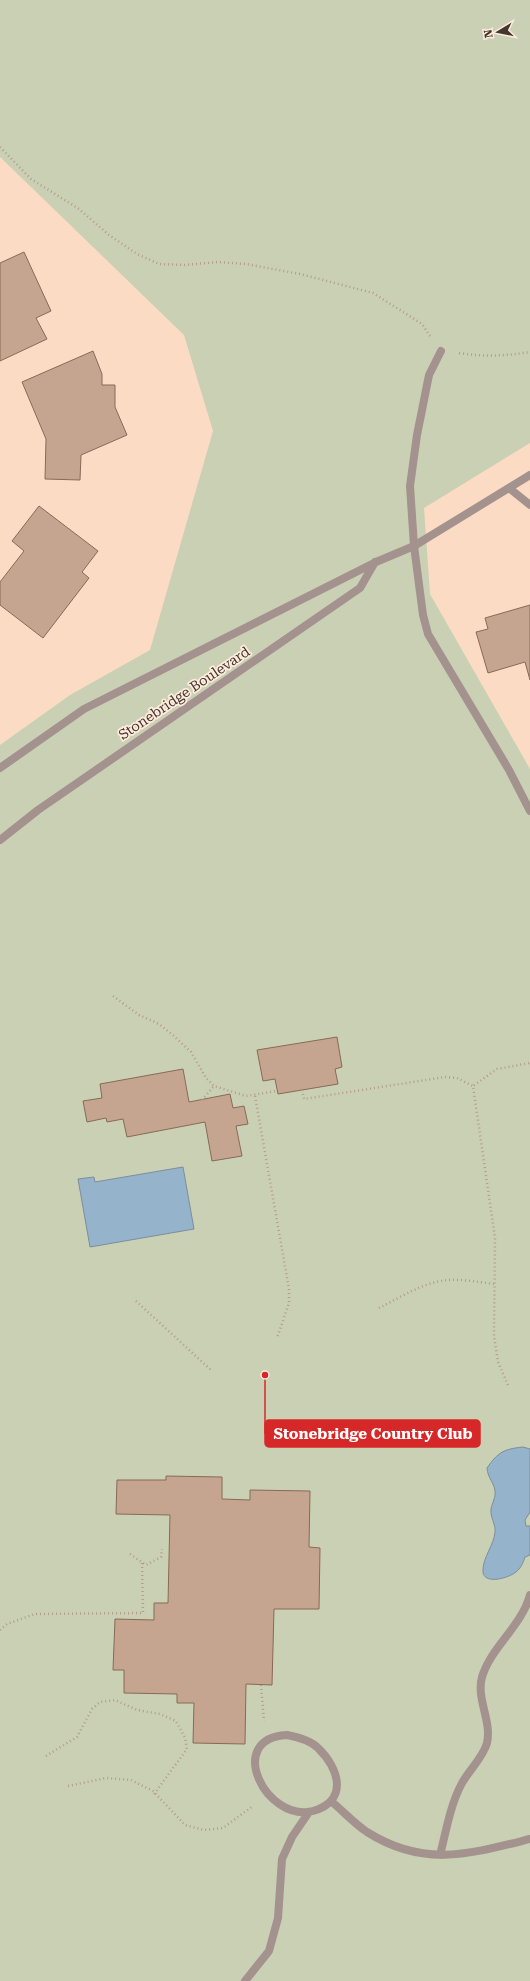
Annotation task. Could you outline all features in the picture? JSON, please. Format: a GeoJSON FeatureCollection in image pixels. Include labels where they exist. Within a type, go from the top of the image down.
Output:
{"type":"FeatureCollection","features":[{"type":"Feature","properties":{"kind":"street"},"geometry":{"type":"LineString","coordinates":[[440,351],[429,375],[416,442],[410,486],[414,546],[423,615],[428,634],[509,770],[530,811]]}},
{"type":"Feature","properties":{"kind":"street","name":"Stonebridge Boulevard"},"geometry":{"type":"LineString","coordinates":[[0,768],[84,709],[376,562],[414,546],[530,475]]}},
{"type":"Feature","properties":{"kind":"street"},"geometry":{"type":"LineString","coordinates":[[509,488],[530,505]]}},
{"type":"Feature","properties":{"kind":"street","name":"Stonebridge Boulevard"},"geometry":{"type":"LineString","coordinates":[[0,840],[38,810],[360,588],[376,562]]}},
{"type":"Feature","properties":{"kind":"street"},"geometry":{"type":"LineString","coordinates":[[440,1855],[457,1792],[465,1776],[486,1745],[488,1732],[481,1695],[482,1677],[490,1660],[518,1621],[530,1595]]}},
{"type":"Feature","properties":{"kind":"street"},"geometry":{"type":"LineString","coordinates":[[277,1736],[300,1737],[317,1747],[331,1765],[336,1778],[337,1790],[332,1802],[322,1808],[309,1812],[295,1811],[278,1804],[267,1795],[259,1780],[255,1757],[259,1746],[266,1740],[277,1736]]}},
{"type":"Feature","properties":{"kind":"street"},"geometry":{"type":"LineString","coordinates":[[332,1802],[366,1831],[390,1845],[413,1853],[440,1855],[477,1852],[530,1840]]}},
{"type":"Feature","properties":{"kind":"street"},"geometry":{"type":"LineString","coordinates":[[245,1981],[269,1951],[278,1918],[282,1859],[292,1837],[309,1812]]}},
{"type":"Feature","properties":{"kind":"path"},"geometry":{"type":"LineString","coordinates":[[0,147],[31,179],[79,209],[109,235],[137,254],[159,264],[184,265],[218,262],[246,264],[300,274],[373,293],[422,324],[440,351],[486,357],[509,356],[530,352]]}},
{"type":"Feature","properties":{"kind":"path"},"geometry":{"type":"LineString","coordinates":[[114,996],[139,1015],[159,1024],[174,1036],[191,1052],[206,1078],[214,1086],[246,1096],[255,1096],[277,1090]]}},
{"type":"Feature","properties":{"kind":"path"},"geometry":{"type":"LineString","coordinates":[[472,1086],[498,1069],[530,1064]]}},
{"type":"Feature","properties":{"kind":"path"},"geometry":{"type":"LineString","coordinates":[[302,1090],[304,1099],[445,1077],[456,1078],[472,1086]]}},
{"type":"Feature","properties":{"kind":"path"},"geometry":{"type":"LineString","coordinates":[[202,1100],[214,1086]]}},
{"type":"Feature","properties":{"kind":"path"},"geometry":{"type":"LineString","coordinates":[[472,1086],[492,1207],[495,1238],[494,1336],[498,1362],[508,1385]]}},
{"type":"Feature","properties":{"kind":"path"},"geometry":{"type":"LineString","coordinates":[[255,1096],[289,1289],[289,1303],[277,1338]]}},
{"type":"Feature","properties":{"kind":"path"},"geometry":{"type":"LineString","coordinates":[[379,1308],[418,1288],[437,1281],[463,1280],[495,1284]]}},
{"type":"Feature","properties":{"kind":"path"},"geometry":{"type":"LineString","coordinates":[[136,1301],[212,1371]]}},
{"type":"Feature","properties":{"kind":"path"},"geometry":{"type":"LineString","coordinates":[[130,1554],[146,1566],[161,1557],[162,1549]]}},
{"type":"Feature","properties":{"kind":"path"},"geometry":{"type":"LineString","coordinates":[[0,1630],[7,1624],[35,1614],[143,1613],[142,1562]]}},
{"type":"Feature","properties":{"kind":"path"},"geometry":{"type":"LineString","coordinates":[[261,1685],[266,1740]]}},
{"type":"Feature","properties":{"kind":"path"},"geometry":{"type":"LineString","coordinates":[[46,1756],[77,1737],[92,1709],[100,1702],[115,1700],[137,1710],[160,1714],[176,1721],[185,1738],[187,1749],[154,1794]]}},
{"type":"Feature","properties":{"kind":"path"},"geometry":{"type":"LineString","coordinates":[[68,1786],[106,1778],[131,1780],[154,1794],[185,1825],[204,1830],[223,1828],[267,1795]]}},
{"type":"Feature","properties":{"kind":"green space"},"geometry":{"type":"Polygon","coordinates":[[[0,0],[530,0],[530,443],[424,508],[430,594],[530,769],[530,1981],[0,1981],[0,745],[70,695],[150,650],[213,431],[184,335],[0,157],[0,0]]]}},
{"type":"Feature","properties":{"kind":"water"},"geometry":{"type":"Polygon","coordinates":[[[183,1167],[194,1229],[90,1247],[78,1179],[94,1177],[95,1182],[183,1167]]]}},
{"type":"Feature","properties":{"kind":"water"},"geometry":{"type":"Polygon","coordinates":[[[523,1447],[530,1449],[530,1512],[525,1520],[526,1526],[530,1526],[530,1555],[525,1557],[521,1567],[513,1574],[496,1579],[487,1578],[484,1575],[483,1565],[493,1542],[495,1532],[491,1512],[495,1491],[487,1468],[502,1452],[523,1447]]]}},
{"type":"Feature","properties":{"kind":"building"},"geometry":{"type":"Polygon","coordinates":[[[24,252],[51,311],[36,318],[47,339],[0,361],[0,263],[24,252]]]}},
{"type":"Feature","properties":{"kind":"building"},"geometry":{"type":"Polygon","coordinates":[[[93,351],[102,374],[102,385],[115,385],[115,407],[127,435],[81,455],[80,480],[45,479],[46,439],[22,382],[93,351]]]}},
{"type":"Feature","properties":{"kind":"building"},"geometry":{"type":"Polygon","coordinates":[[[39,506],[98,551],[82,572],[89,578],[43,638],[0,605],[0,582],[24,551],[12,541],[39,506]]]}},
{"type":"Feature","properties":{"kind":"building"},"geometry":{"type":"Polygon","coordinates":[[[530,605],[530,680],[525,662],[488,673],[476,632],[488,629],[485,618],[530,605]]]}},
{"type":"Feature","properties":{"kind":"building"},"geometry":{"type":"Polygon","coordinates":[[[337,1037],[342,1067],[335,1069],[338,1084],[278,1094],[275,1079],[263,1081],[257,1050],[337,1037]]]}},
{"type":"Feature","properties":{"kind":"building"},"geometry":{"type":"Polygon","coordinates":[[[183,1069],[189,1102],[230,1094],[233,1108],[244,1106],[248,1124],[236,1126],[242,1156],[212,1161],[205,1122],[127,1137],[123,1119],[107,1122],[106,1118],[87,1122],[83,1101],[102,1098],[100,1084],[183,1069]]]}},
{"type":"Feature","properties":{"kind":"building"},"geometry":{"type":"Polygon","coordinates":[[[166,1476],[222,1477],[222,1499],[250,1500],[250,1490],[310,1491],[309,1547],[320,1548],[319,1609],[274,1609],[272,1685],[246,1684],[245,1744],[193,1743],[194,1703],[177,1703],[177,1694],[124,1693],[124,1670],[113,1670],[115,1619],[154,1620],[154,1603],[168,1603],[170,1515],[116,1514],[117,1480],[166,1480],[166,1476]]]}},
{"type":"Feature","properties":{"kind":"place","name":"Stonebridge Country Club"},"geometry":{"type":"Point","coordinates":[265,1375]}}]}
